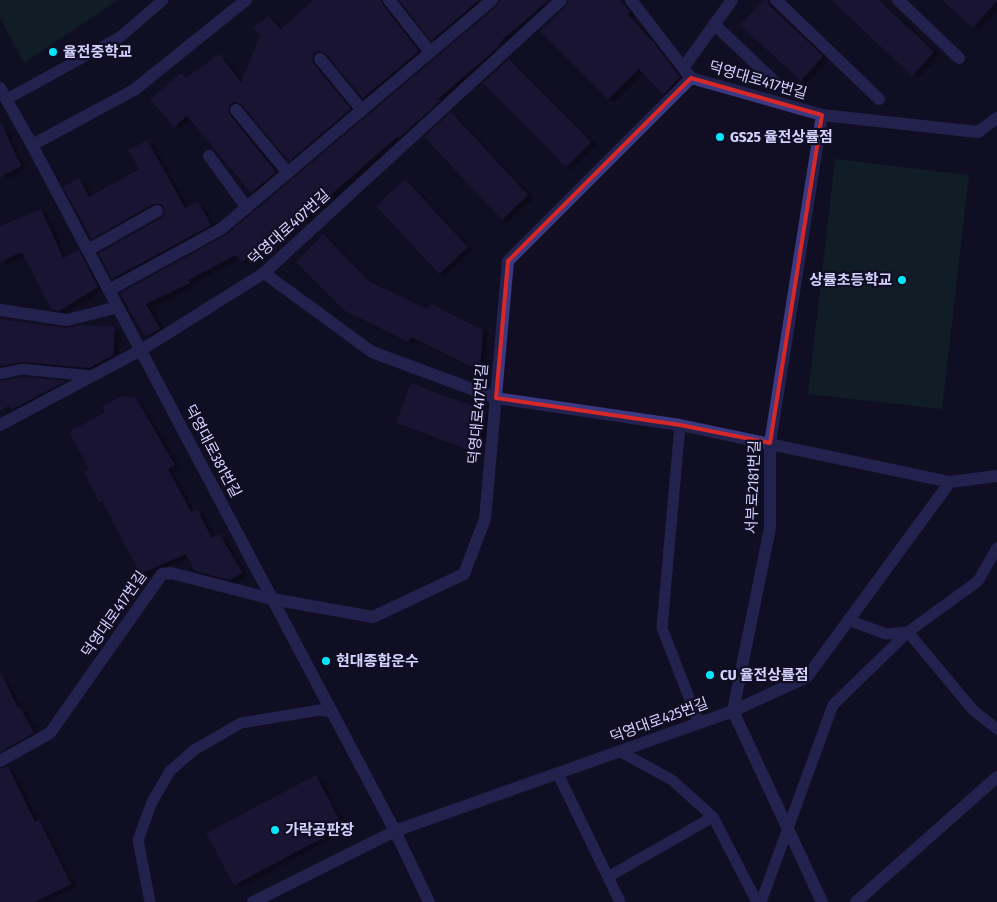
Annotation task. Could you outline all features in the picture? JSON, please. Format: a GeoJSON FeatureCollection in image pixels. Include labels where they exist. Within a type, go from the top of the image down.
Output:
{"type":"FeatureCollection","features":[{"type":"Feature","properties":{"kind":"street"},"geometry":{"type":"LineString","coordinates":[[32,145],[134,90],[246,0]]}},
{"type":"Feature","properties":{"kind":"street"},"geometry":{"type":"LineString","coordinates":[[389,0],[430,52]]}},
{"type":"Feature","properties":{"kind":"street"},"geometry":{"type":"LineString","coordinates":[[109,290],[221,229],[492,0]]}},
{"type":"Feature","properties":{"kind":"street","name":"덕영대로407번길"},"geometry":{"type":"LineString","coordinates":[[0,425],[141,350],[264,273],[561,0]]}},
{"type":"Feature","properties":{"kind":"street"},"geometry":{"type":"LineString","coordinates":[[631,0],[687,73],[714,24],[732,0]]}},
{"type":"Feature","properties":{"kind":"street"},"geometry":{"type":"LineString","coordinates":[[776,0],[879,99]]}},
{"type":"Feature","properties":{"kind":"street"},"geometry":{"type":"LineString","coordinates":[[898,0],[959,58]]}},
{"type":"Feature","properties":{"kind":"street"},"geometry":{"type":"LineString","coordinates":[[714,24],[776,83]]}},
{"type":"Feature","properties":{"kind":"street"},"geometry":{"type":"LineString","coordinates":[[320,58],[362,110]]}},
{"type":"Feature","properties":{"kind":"street","name":"덕영대로417번길"},"geometry":{"type":"LineString","coordinates":[[0,761],[50,733],[162,574],[171,573],[272,599],[373,617],[464,574],[485,520],[508,261],[687,73],[822,115],[978,132],[997,118]]}},
{"type":"Feature","properties":{"kind":"street","name":"덕영대로381번길"},"geometry":{"type":"LineString","coordinates":[[0,88],[141,350],[395,832],[429,902]]}},
{"type":"Feature","properties":{"kind":"street"},"geometry":{"type":"LineString","coordinates":[[236,110],[288,173]]}},
{"type":"Feature","properties":{"kind":"street","name":"서부로2181번길"},"geometry":{"type":"LineString","coordinates":[[733,711],[770,528],[770,443],[822,115]]}},
{"type":"Feature","properties":{"kind":"street"},"geometry":{"type":"LineString","coordinates":[[209,156],[246,208]]}},
{"type":"Feature","properties":{"kind":"street"},"geometry":{"type":"LineString","coordinates":[[88,250],[157,211]]}},
{"type":"Feature","properties":{"kind":"street"},"geometry":{"type":"LineString","coordinates":[[264,273],[372,352],[496,398],[680,425],[950,482],[997,476]]}},
{"type":"Feature","properties":{"kind":"street"},"geometry":{"type":"LineString","coordinates":[[0,310],[67,320],[118,307]]}},
{"type":"Feature","properties":{"kind":"street","name":"덕영대로425번길"},"geometry":{"type":"LineString","coordinates":[[253,902],[395,832],[733,711],[807,677],[950,482]]}},
{"type":"Feature","properties":{"kind":"street"},"geometry":{"type":"LineString","coordinates":[[733,711],[822,902]]}},
{"type":"Feature","properties":{"kind":"street"},"geometry":{"type":"LineString","coordinates":[[856,902],[997,777]]}},
{"type":"Feature","properties":{"kind":"lane"},"geometry":{"type":"LineString","coordinates":[[7,100],[120,38],[163,0]]}},
{"type":"Feature","properties":{"kind":"lane"},"geometry":{"type":"LineString","coordinates":[[0,374],[22,369],[92,376]]}},
{"type":"Feature","properties":{"kind":"lane"},"geometry":{"type":"LineString","coordinates":[[680,425],[662,628],[699,723]]}},
{"type":"Feature","properties":{"kind":"lane"},"geometry":{"type":"LineString","coordinates":[[760,902],[833,705],[908,632],[978,581],[997,548]]}},
{"type":"Feature","properties":{"kind":"lane"},"geometry":{"type":"LineString","coordinates":[[848,620],[886,634],[908,632]]}},
{"type":"Feature","properties":{"kind":"lane"},"geometry":{"type":"LineString","coordinates":[[908,632],[973,710],[997,729]]}},
{"type":"Feature","properties":{"kind":"lane"},"geometry":{"type":"LineString","coordinates":[[150,902],[138,840],[152,802],[170,771],[194,750],[240,723],[320,710],[332,713]]}},
{"type":"Feature","properties":{"kind":"lane"},"geometry":{"type":"LineString","coordinates":[[619,751],[672,780],[713,817],[757,902]]}},
{"type":"Feature","properties":{"kind":"lane"},"geometry":{"type":"LineString","coordinates":[[558,774],[620,902]]}},
{"type":"Feature","properties":{"kind":"lane"},"geometry":{"type":"LineString","coordinates":[[608,878],[713,817]]}},
{"type":"Feature","properties":{"kind":"highlighted area"},"geometry":{"type":"Polygon","coordinates":[[[691,78],[822,115],[770,443],[680,425],[496,398],[508,261],[691,78]]]}},
{"type":"Feature","properties":{"kind":"green space"},"geometry":{"type":"Polygon","coordinates":[[[0,0],[118,0],[24,63],[0,18],[0,0]]]}},
{"type":"Feature","properties":{"kind":"green space"},"geometry":{"type":"Polygon","coordinates":[[[835,159],[969,175],[942,409],[808,394],[835,159]]]}},
{"type":"Feature","properties":{"kind":"building"},"geometry":{"type":"Polygon","coordinates":[[[313,0],[381,0],[419,51],[363,98],[326,54],[319,51],[314,53],[312,60],[314,64],[351,109],[289,161],[242,105],[235,102],[230,104],[228,111],[230,115],[276,172],[251,193],[187,116],[174,127],[150,99],[181,73],[186,78],[219,54],[241,82],[260,36],[253,28],[268,16],[281,29],[313,0]]]}},
{"type":"Feature","properties":{"kind":"building"},"geometry":{"type":"Polygon","coordinates":[[[399,0],[479,0],[431,41],[399,0]]]}},
{"type":"Feature","properties":{"kind":"building"},"geometry":{"type":"Polygon","coordinates":[[[500,0],[549,0],[502,40],[498,47],[438,99],[440,101],[399,138],[398,136],[302,220],[298,215],[242,262],[236,255],[188,280],[190,283],[146,304],[160,329],[145,337],[120,293],[226,235],[497,6],[500,0]]]}},
{"type":"Feature","properties":{"kind":"building"},"geometry":{"type":"Polygon","coordinates":[[[569,0],[620,0],[630,12],[627,14],[655,44],[680,77],[663,95],[639,69],[608,99],[540,31],[566,6],[569,0]]]}},
{"type":"Feature","properties":{"kind":"building"},"geometry":{"type":"Polygon","coordinates":[[[764,0],[768,0],[770,6],[823,56],[801,81],[740,25],[764,0]]]}},
{"type":"Feature","properties":{"kind":"building"},"geometry":{"type":"Polygon","coordinates":[[[831,0],[879,0],[934,52],[912,76],[831,0]]]}},
{"type":"Feature","properties":{"kind":"building"},"geometry":{"type":"Polygon","coordinates":[[[942,0],[997,0],[997,1],[973,28],[942,0]]]}},
{"type":"Feature","properties":{"kind":"building"},"geometry":{"type":"Polygon","coordinates":[[[509,59],[591,142],[566,167],[483,83],[509,59]]]}},
{"type":"Feature","properties":{"kind":"building"},"geometry":{"type":"Polygon","coordinates":[[[451,112],[528,195],[502,220],[424,137],[451,112]]]}},
{"type":"Feature","properties":{"kind":"building"},"geometry":{"type":"Polygon","coordinates":[[[0,121],[21,166],[0,177],[0,121]]]}},
{"type":"Feature","properties":{"kind":"building"},"geometry":{"type":"Polygon","coordinates":[[[147,140],[185,208],[198,201],[211,225],[112,279],[99,253],[161,218],[164,215],[164,207],[161,204],[153,204],[92,239],[63,187],[79,178],[89,197],[139,169],[128,150],[147,140]]]}},
{"type":"Feature","properties":{"kind":"building"},"geometry":{"type":"Polygon","coordinates":[[[405,179],[468,247],[439,274],[376,206],[405,179]]]}},
{"type":"Feature","properties":{"kind":"building"},"geometry":{"type":"Polygon","coordinates":[[[41,209],[63,258],[79,250],[98,287],[59,311],[51,309],[22,252],[0,262],[0,226],[41,209]]]}},
{"type":"Feature","properties":{"kind":"building"},"geometry":{"type":"Polygon","coordinates":[[[323,234],[370,282],[428,309],[431,304],[483,330],[480,371],[411,337],[408,342],[345,311],[296,262],[323,234]]]}},
{"type":"Feature","properties":{"kind":"building"},"geometry":{"type":"Polygon","coordinates":[[[0,319],[66,328],[81,325],[115,327],[113,355],[89,368],[23,362],[0,366],[0,319]]]}},
{"type":"Feature","properties":{"kind":"building"},"geometry":{"type":"Polygon","coordinates":[[[22,377],[66,381],[11,410],[9,406],[0,411],[0,381],[22,377]]]}},
{"type":"Feature","properties":{"kind":"building"},"geometry":{"type":"Polygon","coordinates":[[[411,383],[486,411],[485,422],[474,452],[396,423],[411,383]]]}},
{"type":"Feature","properties":{"kind":"building"},"geometry":{"type":"Polygon","coordinates":[[[122,396],[136,398],[175,465],[168,469],[191,512],[197,509],[212,538],[220,534],[242,573],[230,580],[195,571],[186,554],[140,574],[102,501],[99,503],[84,472],[89,469],[69,432],[105,412],[102,407],[122,396]]]}},
{"type":"Feature","properties":{"kind":"building"},"geometry":{"type":"Polygon","coordinates":[[[0,672],[18,708],[20,707],[34,733],[0,752],[0,672]]]}},
{"type":"Feature","properties":{"kind":"building"},"geometry":{"type":"Polygon","coordinates":[[[8,766],[35,822],[39,820],[71,884],[35,902],[0,902],[0,769],[8,766]]]}},
{"type":"Feature","properties":{"kind":"building","name":"가락공판장"},"geometry":{"type":"Polygon","coordinates":[[[316,775],[343,827],[234,885],[206,833],[316,775]]]}},
{"type":"Feature","properties":{"kind":"place","name":"율전중학교"},"geometry":{"type":"Point","coordinates":[53,52]}},
{"type":"Feature","properties":{"kind":"place","name":"GS25 율전상률점"},"geometry":{"type":"Point","coordinates":[720,137]}},
{"type":"Feature","properties":{"kind":"place","name":"상률초등학교"},"geometry":{"type":"Point","coordinates":[902,280]}},
{"type":"Feature","properties":{"kind":"place","name":"현대종합운수"},"geometry":{"type":"Point","coordinates":[326,661]}},
{"type":"Feature","properties":{"kind":"place","name":"CU 율전상률점"},"geometry":{"type":"Point","coordinates":[710,675]}},
{"type":"Feature","properties":{"kind":"place","name":"가락공판장"},"geometry":{"type":"Point","coordinates":[275,830]}}]}
